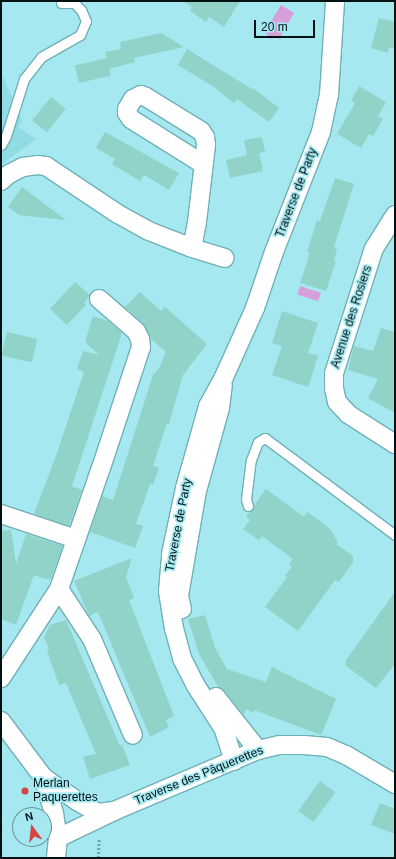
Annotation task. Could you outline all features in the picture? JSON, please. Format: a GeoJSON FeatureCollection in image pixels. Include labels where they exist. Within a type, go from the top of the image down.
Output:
{"type":"FeatureCollection","features":[{"type":"Feature","properties":{"kind":"street","name":"Traverse de Party"},"geometry":{"type":"LineString","coordinates":[[234,761],[223,728],[196,686],[182,658],[174,630],[168,591],[171,554],[185,488],[208,406],[224,377],[254,308],[274,252],[321,132],[330,95],[335,1]]}},
{"type":"Feature","properties":{"kind":"street"},"geometry":{"type":"LineString","coordinates":[[192,248],[203,164]]}},
{"type":"Feature","properties":{"kind":"street"},"geometry":{"type":"LineString","coordinates":[[1,181],[23,167],[37,165],[46,166],[135,224],[168,239],[225,258]]}},
{"type":"Feature","properties":{"kind":"street","name":"Avenue des Rosiers"},"geometry":{"type":"LineString","coordinates":[[395,216],[374,248],[334,373],[334,388],[338,402],[348,414],[395,444]]}},
{"type":"Feature","properties":{"kind":"street"},"geometry":{"type":"LineString","coordinates":[[1,678],[59,588],[141,347],[136,331],[99,299]]}},
{"type":"Feature","properties":{"kind":"street","name":"Traverse de Party"},"geometry":{"type":"LineString","coordinates":[[224,377],[220,408],[197,490],[179,596],[185,629],[192,654],[209,686],[222,705],[258,750]]}},
{"type":"Feature","properties":{"kind":"street"},"geometry":{"type":"LineString","coordinates":[[1,514],[76,539]]}},
{"type":"Feature","properties":{"kind":"street"},"geometry":{"type":"LineString","coordinates":[[59,588],[92,639],[133,735]]}},
{"type":"Feature","properties":{"kind":"street"},"geometry":{"type":"LineString","coordinates":[[1,722],[43,777],[77,801],[98,813],[114,811]]}},
{"type":"Feature","properties":{"kind":"street","name":"Traverse des Pâquerettes"},"geometry":{"type":"LineString","coordinates":[[58,838],[114,811],[258,750],[280,745],[328,747],[346,755],[395,784]]}},
{"type":"Feature","properties":{"kind":"street"},"geometry":{"type":"LineString","coordinates":[[43,777],[54,814],[58,838],[56,858]]}},
{"type":"Feature","properties":{"kind":"lane"},"geometry":{"type":"LineString","coordinates":[[1,145],[6,136],[24,79],[40,57],[80,35],[86,21],[81,10],[74,3],[61,3]]}},
{"type":"Feature","properties":{"kind":"lane"},"geometry":{"type":"LineString","coordinates":[[248,506],[246,499],[251,460],[258,442],[265,438],[395,536]]}},
{"type":"Feature","properties":{"kind":"shaded area"},"geometry":{"type":"Polygon","coordinates":[[[281,5],[294,13],[279,39],[276,37],[270,39],[265,31],[281,5]]]}},
{"type":"Feature","properties":{"kind":"shaded area"},"geometry":{"type":"Polygon","coordinates":[[[1,72],[22,120],[18,127],[36,139],[1,165],[1,72]]]}},
{"type":"Feature","properties":{"kind":"shaded area"},"geometry":{"type":"Polygon","coordinates":[[[300,286],[321,293],[318,301],[297,295],[300,286]]]}},
{"type":"Feature","properties":{"kind":"building"},"geometry":{"type":"Polygon","coordinates":[[[182,1],[240,1],[224,27],[209,17],[206,22],[190,11],[192,7],[182,1]]]}},
{"type":"Feature","properties":{"kind":"building"},"geometry":{"type":"Polygon","coordinates":[[[379,18],[395,22],[395,49],[389,47],[388,53],[371,48],[379,18]]]}},
{"type":"Feature","properties":{"kind":"building"},"geometry":{"type":"Polygon","coordinates":[[[161,33],[184,47],[134,58],[135,62],[109,69],[105,52],[121,49],[120,42],[161,33]]]}},
{"type":"Feature","properties":{"kind":"building"},"geometry":{"type":"Polygon","coordinates":[[[187,49],[252,89],[253,88],[279,108],[269,122],[237,99],[234,103],[214,87],[178,65],[187,49]]]}},
{"type":"Feature","properties":{"kind":"building"},"geometry":{"type":"Polygon","coordinates":[[[107,58],[111,76],[79,83],[75,65],[107,58]]]}},
{"type":"Feature","properties":{"kind":"building"},"geometry":{"type":"Polygon","coordinates":[[[359,86],[386,102],[378,116],[383,119],[373,136],[369,134],[361,148],[337,134],[355,103],[351,101],[359,86]]]}},
{"type":"Feature","properties":{"kind":"building"},"geometry":{"type":"Polygon","coordinates":[[[51,97],[66,109],[47,132],[32,120],[51,97]]]}},
{"type":"Feature","properties":{"kind":"building"},"geometry":{"type":"Polygon","coordinates":[[[105,132],[179,173],[169,190],[144,175],[140,181],[112,164],[115,159],[96,148],[105,132]]]}},
{"type":"Feature","properties":{"kind":"building"},"geometry":{"type":"Polygon","coordinates":[[[262,137],[265,152],[259,153],[263,171],[230,178],[226,160],[247,155],[244,140],[262,137]]]}},
{"type":"Feature","properties":{"kind":"building"},"geometry":{"type":"Polygon","coordinates":[[[335,178],[354,184],[334,247],[337,248],[334,261],[336,261],[326,291],[300,283],[310,253],[307,252],[317,220],[320,221],[335,178]]]}},
{"type":"Feature","properties":{"kind":"building"},"geometry":{"type":"Polygon","coordinates":[[[22,187],[66,220],[19,215],[8,207],[22,187]]]}},
{"type":"Feature","properties":{"kind":"building"},"geometry":{"type":"Polygon","coordinates":[[[75,282],[90,295],[84,303],[86,305],[67,325],[50,309],[75,282]]]}},
{"type":"Feature","properties":{"kind":"building"},"geometry":{"type":"Polygon","coordinates":[[[140,292],[161,311],[165,307],[207,344],[183,375],[169,424],[167,423],[153,466],[159,468],[153,485],[150,484],[136,524],[143,526],[135,548],[90,532],[102,496],[113,500],[153,375],[159,368],[166,352],[151,339],[143,323],[125,307],[140,292]]]}},
{"type":"Feature","properties":{"kind":"building"},"geometry":{"type":"Polygon","coordinates":[[[282,311],[318,323],[308,353],[318,356],[308,387],[272,375],[282,346],[272,343],[282,311]]]}},
{"type":"Feature","properties":{"kind":"building"},"geometry":{"type":"Polygon","coordinates":[[[93,316],[108,321],[122,333],[72,486],[82,490],[69,526],[34,514],[57,453],[84,372],[77,369],[83,351],[99,355],[85,342],[93,316]]]}},
{"type":"Feature","properties":{"kind":"building"},"geometry":{"type":"Polygon","coordinates":[[[381,328],[395,332],[395,413],[368,398],[378,379],[348,370],[354,346],[373,351],[381,328]]]}},
{"type":"Feature","properties":{"kind":"building"},"geometry":{"type":"Polygon","coordinates":[[[7,332],[37,339],[32,362],[2,355],[7,332]]]}},
{"type":"Feature","properties":{"kind":"building"},"geometry":{"type":"Polygon","coordinates":[[[266,489],[304,517],[307,512],[319,520],[330,529],[338,542],[336,544],[353,556],[353,562],[339,582],[335,580],[298,631],[265,607],[287,577],[285,576],[292,566],[289,564],[293,559],[262,536],[259,540],[243,529],[250,520],[246,517],[266,489]]]}},
{"type":"Feature","properties":{"kind":"building"},"geometry":{"type":"Polygon","coordinates":[[[11,530],[16,564],[26,534],[63,546],[51,579],[45,579],[34,575],[16,625],[1,619],[1,531],[11,530]]]}},
{"type":"Feature","properties":{"kind":"building"},"geometry":{"type":"Polygon","coordinates":[[[132,558],[126,577],[134,598],[129,600],[174,716],[166,720],[169,727],[150,737],[98,612],[89,616],[74,581],[132,558]]]}},
{"type":"Feature","properties":{"kind":"building"},"geometry":{"type":"Polygon","coordinates":[[[395,592],[395,664],[376,688],[346,666],[346,660],[395,592]]]}},
{"type":"Feature","properties":{"kind":"building"},"geometry":{"type":"Polygon","coordinates":[[[205,615],[215,648],[227,669],[266,682],[272,667],[336,699],[321,735],[254,710],[253,713],[246,709],[244,715],[224,690],[218,687],[199,654],[188,619],[205,615]]]}},
{"type":"Feature","properties":{"kind":"building"},"geometry":{"type":"Polygon","coordinates":[[[66,620],[120,746],[122,745],[130,765],[90,779],[83,757],[96,754],[66,683],[59,685],[44,637],[50,625],[66,620]]]}},
{"type":"Feature","properties":{"kind":"building"},"geometry":{"type":"Polygon","coordinates":[[[320,781],[335,792],[314,822],[298,811],[320,781]]]}},
{"type":"Feature","properties":{"kind":"building"},"geometry":{"type":"Polygon","coordinates":[[[380,803],[395,809],[395,834],[371,825],[380,803]]]}},
{"type":"Feature","properties":{"kind":"place","name":"Merlan Paquerettes"},"geometry":{"type":"Point","coordinates":[25,791]}}]}
